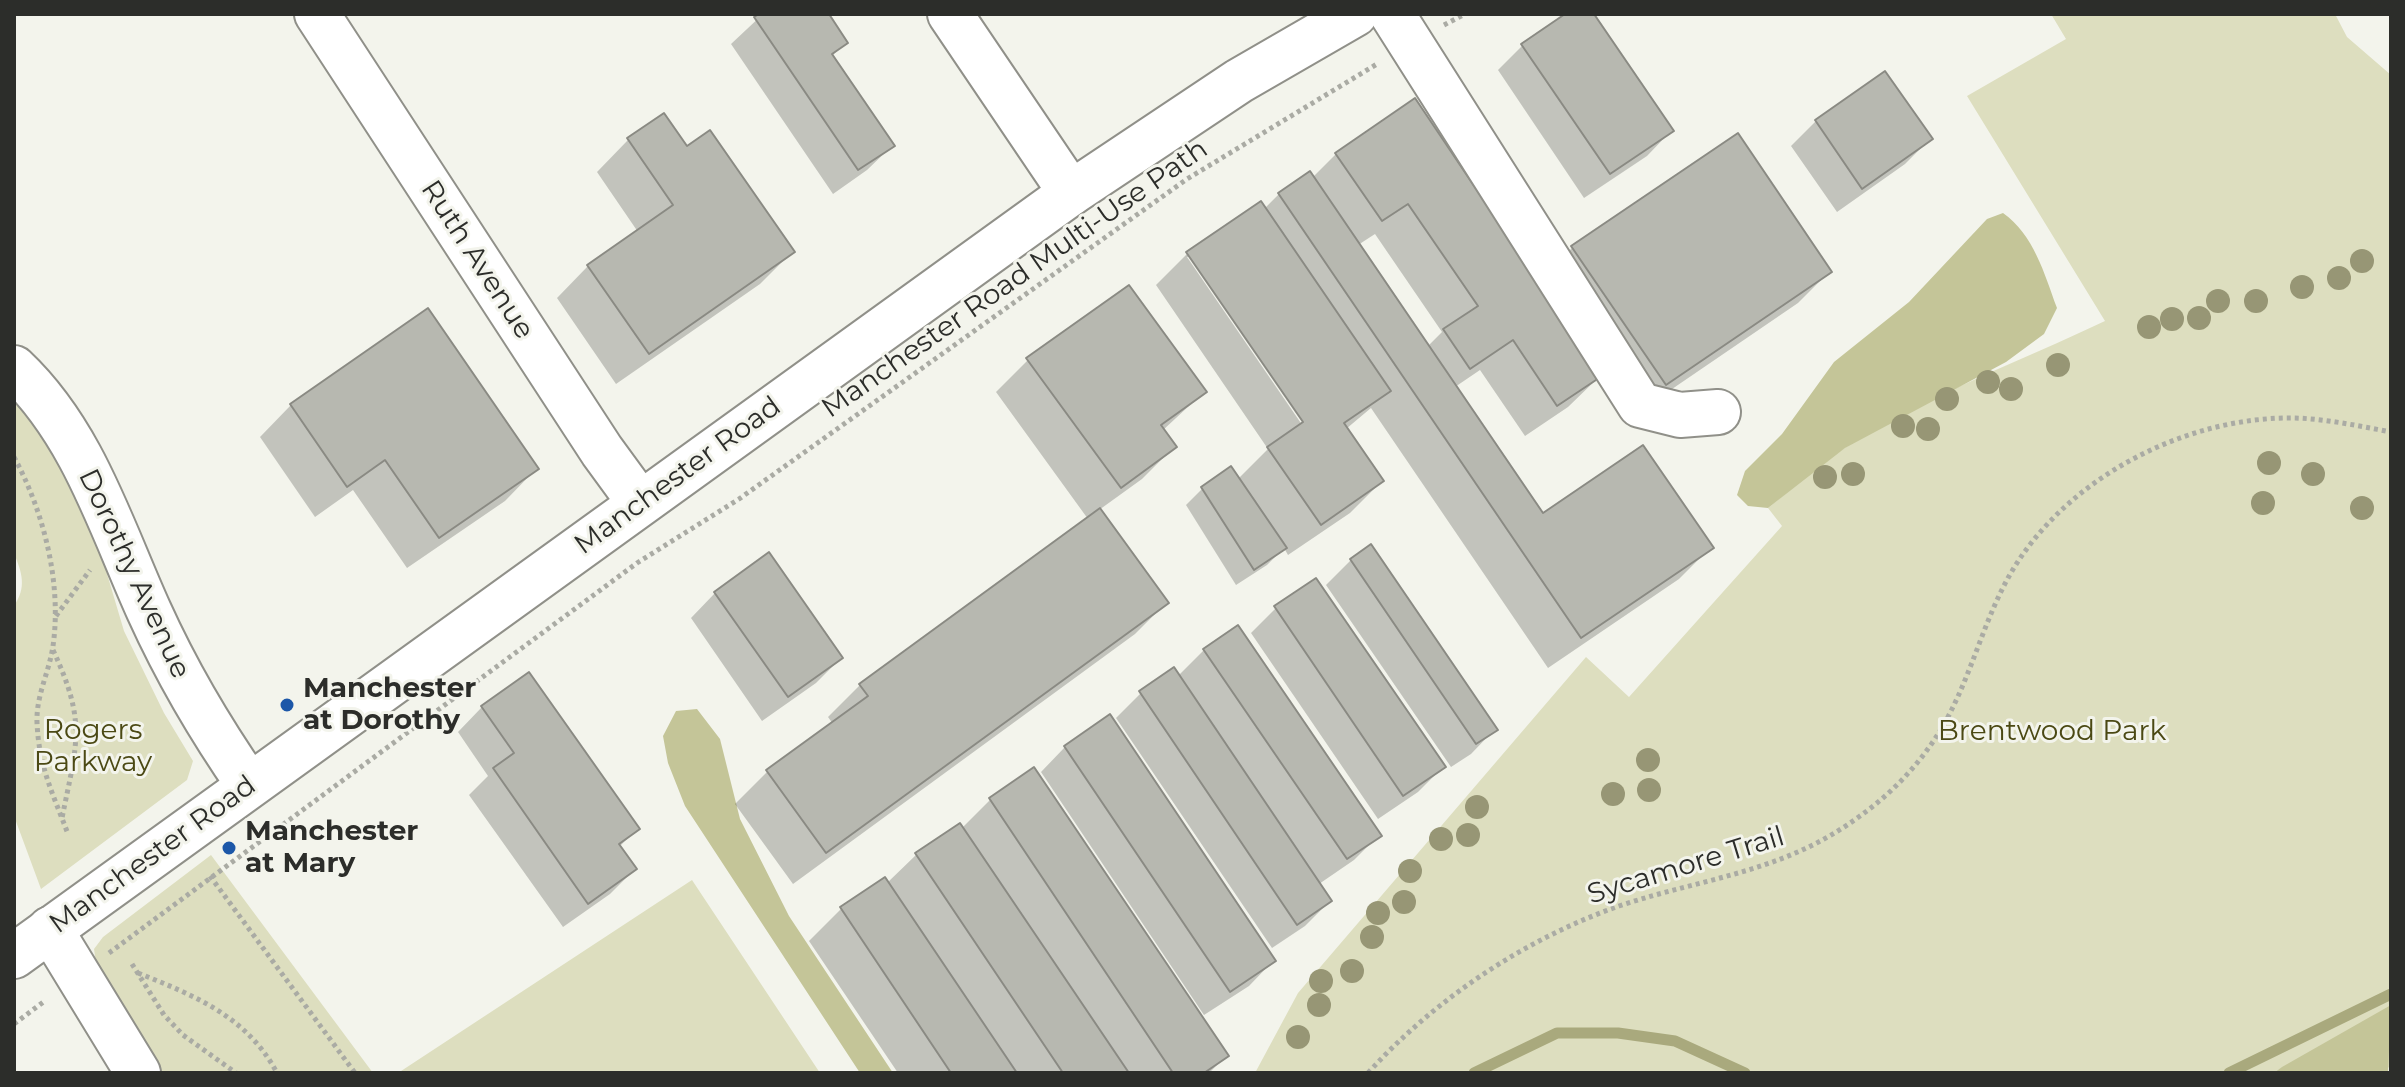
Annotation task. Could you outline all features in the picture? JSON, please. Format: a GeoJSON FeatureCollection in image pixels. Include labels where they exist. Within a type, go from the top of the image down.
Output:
{"type":"FeatureCollection","features":[{"type":"Feature","properties":{"kind":"main road","name":"Ruth Avenue"},"geometry":{"type":"LineString","coordinates":[[317,14],[602,451],[640,503]]}},
{"type":"Feature","properties":{"kind":"main road"},"geometry":{"type":"LineString","coordinates":[[950,14],[1040,153],[1071,193]]}},
{"type":"Feature","properties":{"kind":"main road","name":"Manchester Road"},"geometry":{"type":"LineString","coordinates":[[14,956],[1071,193],[1239,81],[1355,14]]}},
{"type":"Feature","properties":{"kind":"main road"},"geometry":{"type":"LineString","coordinates":[[1401,29],[1640,405],[1680,415],[1718,412]]}},
{"type":"Feature","properties":{"kind":"main road","name":"Dorothy Avenue"},"geometry":{"type":"LineString","coordinates":[[14,368],[58,420],[78,454],[107,510],[172,661],[199,711],[249,785]]}},
{"type":"Feature","properties":{"kind":"main road"},"geometry":{"type":"LineString","coordinates":[[50,929],[138,1073]]}},
{"type":"Feature","properties":{"kind":"path","name":"Manchester Road Multi-Use Path"},"geometry":{"type":"LineString","coordinates":[[96,963],[210,876],[488,677],[637,563],[739,499],[1109,231],[1401,29],[1465,14]]}},
{"type":"Feature","properties":{"kind":"path","name":"Sycamore Trail"},"geometry":{"type":"LineString","coordinates":[[1368,1073],[1445,1002],[1490,971],[1563,929],[1659,894],[1774,865],[1815,845],[1897,787],[1927,750],[1952,710],[1993,608],[2030,544],[2063,508],[2101,479],[2144,453],[2198,433],[2245,422],[2294,418],[2391,432]]}},
{"type":"Feature","properties":{"kind":"path"},"geometry":{"type":"LineString","coordinates":[[14,457],[39,519],[52,573],[55,617],[53,649],[43,676],[37,720],[44,780],[68,834]]}},
{"type":"Feature","properties":{"kind":"path"},"geometry":{"type":"LineString","coordinates":[[55,617],[94,566]]}},
{"type":"Feature","properties":{"kind":"path"},"geometry":{"type":"LineString","coordinates":[[53,649],[67,680],[78,719],[77,752],[62,819]]}},
{"type":"Feature","properties":{"kind":"path"},"geometry":{"type":"LineString","coordinates":[[210,876],[355,1073]]}},
{"type":"Feature","properties":{"kind":"path"},"geometry":{"type":"LineString","coordinates":[[132,964],[146,991],[183,1035],[236,1073]]}},
{"type":"Feature","properties":{"kind":"path"},"geometry":{"type":"LineString","coordinates":[[138,973],[196,996],[219,1009],[256,1043],[277,1073]]}},
{"type":"Feature","properties":{"kind":"path"},"geometry":{"type":"LineString","coordinates":[[14,1024],[51,997]]}},
{"type":"Feature","properties":{"kind":"green space","name":"Brentwood Park"},"geometry":{"type":"Polygon","coordinates":[[[2051,14],[2335,14],[2347,37],[2391,75],[2391,1066],[2379,1073],[1255,1073],[1298,993],[1586,657],[1629,697],[1782,526],[1768,508],[1816,469],[1846,447],[1909,411],[2105,321],[1967,96],[2066,39],[2051,14]]]}},
{"type":"Feature","properties":{"kind":"green space"},"geometry":{"type":"Polygon","coordinates":[[[2003,213],[2030,243],[2057,308],[2044,334],[2006,362],[1845,448],[1768,508],[1748,506],[1737,495],[1745,471],[1782,434],[1834,362],[1909,302],[1987,219],[2003,213]]]}},
{"type":"Feature","properties":{"kind":"green space","name":"Rogers Parkway"},"geometry":{"type":"Polygon","coordinates":[[[14,397],[67,476],[91,520],[124,631],[164,713],[193,761],[187,780],[41,889],[14,816],[14,606],[21,593],[22,580],[14,553],[14,397]]]}},
{"type":"Feature","properties":{"kind":"green space"},"geometry":{"type":"Polygon","coordinates":[[[697,709],[720,739],[740,819],[789,916],[893,1073],[860,1073],[685,806],[668,763],[663,736],[676,711],[697,709]]]}},
{"type":"Feature","properties":{"kind":"green space"},"geometry":{"type":"Polygon","coordinates":[[[211,855],[373,1073],[155,1073],[96,963],[94,949],[103,937],[211,855]]]}},
{"type":"Feature","properties":{"kind":"green space"},"geometry":{"type":"Polygon","coordinates":[[[692,880],[820,1073],[398,1073],[692,880]]]}},
{"type":"Feature","properties":{"kind":"green space"},"geometry":{"type":"Polygon","coordinates":[[[2391,1005],[2388,1073],[2274,1073],[2282,1067],[2391,1005]]]}},
{"type":"Feature","properties":{"kind":"building"},"geometry":{"type":"Polygon","coordinates":[[[759,14],[829,14],[848,43],[832,54],[895,146],[858,170],[754,17],[759,14]]]}},
{"type":"Feature","properties":{"kind":"building"},"geometry":{"type":"Polygon","coordinates":[[[1565,14],[1594,14],[1674,131],[1610,174],[1521,44],[1565,14]]]}},
{"type":"Feature","properties":{"kind":"building"},"geometry":{"type":"Polygon","coordinates":[[[1885,71],[1933,139],[1862,189],[1815,120],[1885,71]]]}},
{"type":"Feature","properties":{"kind":"building"},"geometry":{"type":"Polygon","coordinates":[[[1415,98],[1602,376],[1557,406],[1513,340],[1470,369],[1443,329],[1478,306],[1408,204],[1382,221],[1335,153],[1415,98]]]}},
{"type":"Feature","properties":{"kind":"building"},"geometry":{"type":"Polygon","coordinates":[[[664,113],[687,146],[710,130],[795,252],[649,354],[587,265],[673,205],[627,138],[664,113]]]}},
{"type":"Feature","properties":{"kind":"building"},"geometry":{"type":"Polygon","coordinates":[[[1738,133],[1832,272],[1666,385],[1571,246],[1738,133]]]}},
{"type":"Feature","properties":{"kind":"building"},"geometry":{"type":"Polygon","coordinates":[[[1310,171],[1543,513],[1643,445],[1714,548],[1581,638],[1278,193],[1310,171]]]}},
{"type":"Feature","properties":{"kind":"building"},"geometry":{"type":"Polygon","coordinates":[[[1261,201],[1391,391],[1344,423],[1384,481],[1321,525],[1267,447],[1303,422],[1186,252],[1261,201]]]}},
{"type":"Feature","properties":{"kind":"building"},"geometry":{"type":"Polygon","coordinates":[[[1129,285],[1207,392],[1161,425],[1177,447],[1121,488],[1026,358],[1129,285]]]}},
{"type":"Feature","properties":{"kind":"building"},"geometry":{"type":"Polygon","coordinates":[[[428,308],[539,469],[439,538],[385,460],[347,487],[290,404],[428,308]]]}},
{"type":"Feature","properties":{"kind":"building"},"geometry":{"type":"Polygon","coordinates":[[[1231,466],[1287,548],[1254,570],[1201,487],[1231,466]]]}},
{"type":"Feature","properties":{"kind":"building"},"geometry":{"type":"Polygon","coordinates":[[[1100,508],[1169,603],[826,853],[766,770],[868,696],[859,684],[1100,508]]]}},
{"type":"Feature","properties":{"kind":"building"},"geometry":{"type":"Polygon","coordinates":[[[1371,544],[1498,730],[1476,744],[1350,559],[1371,544]]]}},
{"type":"Feature","properties":{"kind":"building"},"geometry":{"type":"Polygon","coordinates":[[[769,552],[843,658],[788,697],[714,592],[769,552]]]}},
{"type":"Feature","properties":{"kind":"building"},"geometry":{"type":"Polygon","coordinates":[[[1316,578],[1446,767],[1403,796],[1274,606],[1316,578]]]}},
{"type":"Feature","properties":{"kind":"building"},"geometry":{"type":"Polygon","coordinates":[[[1238,625],[1382,836],[1347,859],[1203,649],[1238,625]]]}},
{"type":"Feature","properties":{"kind":"building"},"geometry":{"type":"Polygon","coordinates":[[[1174,667],[1332,901],[1297,925],[1139,691],[1174,667]]]}},
{"type":"Feature","properties":{"kind":"building"},"geometry":{"type":"Polygon","coordinates":[[[529,672],[640,829],[619,844],[637,869],[588,904],[493,768],[514,753],[481,706],[529,672]]]}},
{"type":"Feature","properties":{"kind":"building"},"geometry":{"type":"Polygon","coordinates":[[[1110,714],[1276,961],[1230,992],[1064,746],[1110,714]]]}},
{"type":"Feature","properties":{"kind":"building"},"geometry":{"type":"Polygon","coordinates":[[[1034,767],[1229,1056],[1204,1073],[1173,1073],[989,798],[1034,767]]]}},
{"type":"Feature","properties":{"kind":"building"},"geometry":{"type":"Polygon","coordinates":[[[960,823],[1129,1073],[1063,1073],[915,853],[960,823]]]}},
{"type":"Feature","properties":{"kind":"building"},"geometry":{"type":"Polygon","coordinates":[[[885,877],[1017,1073],[951,1073],[840,907],[885,877]]]}},
{"type":"Feature","properties":{"kind":"waterway"},"geometry":{"type":"LineString","coordinates":[[2229,1073],[2391,994]]}},
{"type":"Feature","properties":{"kind":"waterway"},"geometry":{"type":"LineString","coordinates":[[1474,1073],[1557,1033],[1618,1033],[1675,1041],[1745,1073]]}},
{"type":"Feature","properties":{"kind":"place","name":"Manchester at Dorothy"},"geometry":{"type":"Point","coordinates":[287,705]}},
{"type":"Feature","properties":{"kind":"place","name":"Manchester at Mary"},"geometry":{"type":"Point","coordinates":[229,848]}}]}
